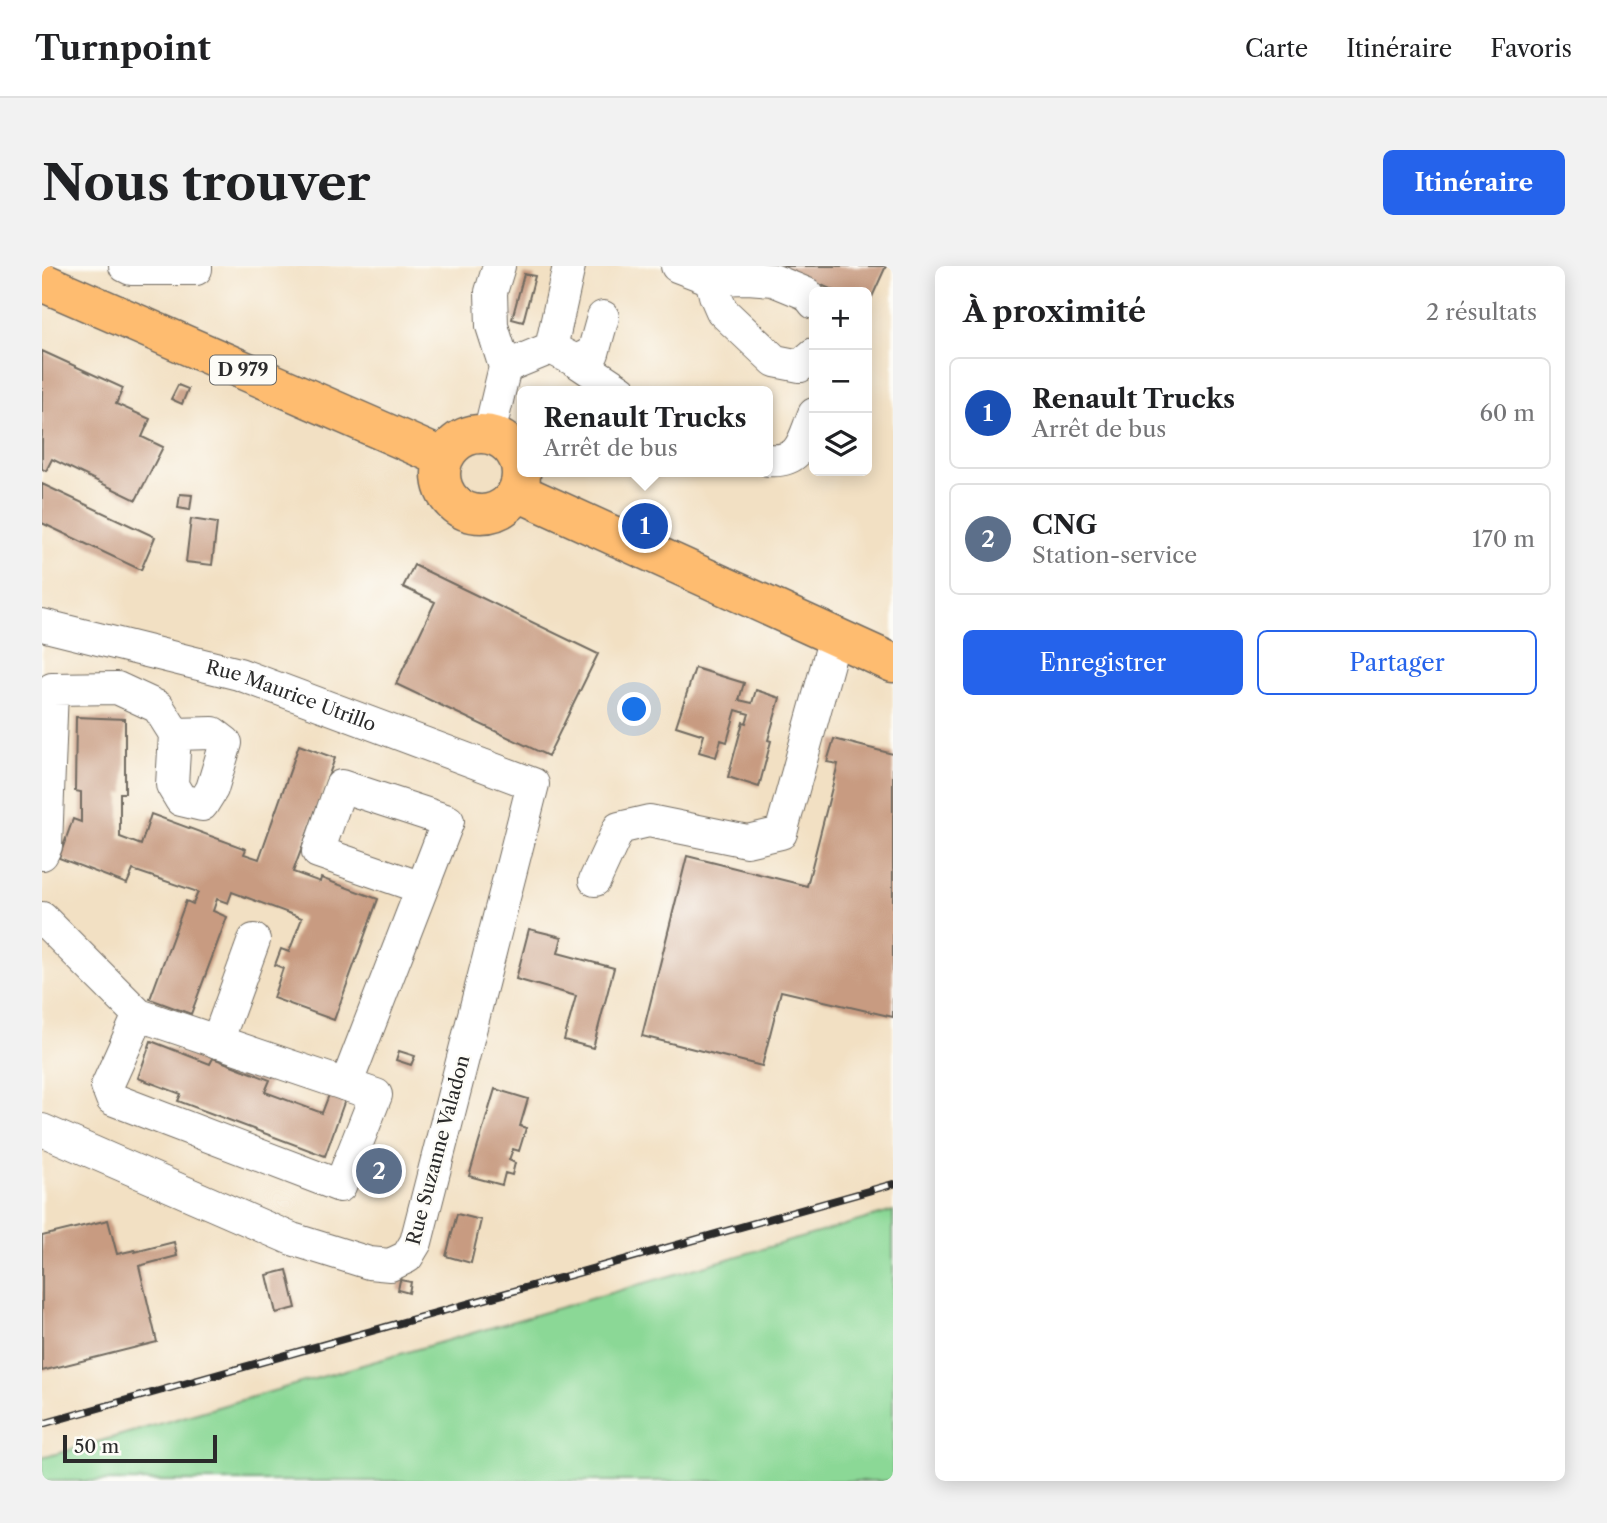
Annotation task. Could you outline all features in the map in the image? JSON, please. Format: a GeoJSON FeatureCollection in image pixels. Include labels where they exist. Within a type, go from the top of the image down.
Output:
{"type":"FeatureCollection","features":[{"type":"Feature","properties":{"kind":"main road","name":"D 979"},"geometry":{"type":"LineString","coordinates":[[42,282],[444,458]]}},
{"type":"Feature","properties":{"kind":"main road"},"geometry":{"type":"LineString","coordinates":[[517,455],[508,443],[499,437],[478,433],[467,436],[457,441],[444,458],[441,472],[443,485],[449,498],[458,507],[471,513],[485,514],[498,511],[509,503],[517,492],[521,477]]}},
{"type":"Feature","properties":{"kind":"main road"},"geometry":{"type":"LineString","coordinates":[[517,492],[893,663]]}},
{"type":"Feature","properties":{"kind":"street"},"geometry":{"type":"LineString","coordinates":[[125,266],[131,269],[196,269],[196,266]]}},
{"type":"Feature","properties":{"kind":"street"},"geometry":{"type":"LineString","coordinates":[[563,354],[569,266]]}},
{"type":"Feature","properties":{"kind":"street"},"geometry":{"type":"LineString","coordinates":[[677,266],[711,279],[773,280],[809,297]]}},
{"type":"Feature","properties":{"kind":"street"},"geometry":{"type":"LineString","coordinates":[[489,434],[505,367],[492,327],[491,292],[498,267]]}},
{"type":"Feature","properties":{"kind":"street"},"geometry":{"type":"LineString","coordinates":[[711,279],[722,311],[775,361],[800,366],[809,358]]}},
{"type":"Feature","properties":{"kind":"street"},"geometry":{"type":"LineString","coordinates":[[505,367],[563,354],[593,353],[603,317]]}},
{"type":"Feature","properties":{"kind":"street"},"geometry":{"type":"LineString","coordinates":[[563,354],[613,386]]}},
{"type":"Feature","properties":{"kind":"street"},"geometry":{"type":"LineString","coordinates":[[773,460],[781,461],[793,456],[809,426]]}},
{"type":"Feature","properties":{"kind":"street","name":"Rue Maurice Utrillo"},"geometry":{"type":"LineString","coordinates":[[42,625],[239,674],[533,783]]}},
{"type":"Feature","properties":{"kind":"street"},"geometry":{"type":"LineString","coordinates":[[594,880],[619,828],[649,821],[747,841],[781,834],[835,637]]}},
{"type":"Feature","properties":{"kind":"street"},"geometry":{"type":"LineString","coordinates":[[42,854],[46,845],[52,689],[117,688],[158,707],[175,734]]}},
{"type":"Feature","properties":{"kind":"street","name":"Rue Suzanne Valadon"},"geometry":{"type":"LineString","coordinates":[[42,1130],[292,1239],[369,1263],[390,1265],[407,1257],[416,1242],[533,783]]}},
{"type":"Feature","properties":{"kind":"street"},"geometry":{"type":"LineString","coordinates":[[346,1085],[422,888]]}},
{"type":"Feature","properties":{"kind":"street"},"geometry":{"type":"LineString","coordinates":[[42,918],[139,1015],[376,1095],[340,1186],[112,1099],[107,1086],[139,1015]]}},
{"type":"Feature","properties":{"kind":"street"},"geometry":{"type":"LineString","coordinates":[[217,1042],[254,940]]}},
{"type":"Feature","properties":{"kind":"green space"},"geometry":{"type":"Polygon","coordinates":[[[893,1211],[893,1481],[42,1481],[42,1458],[893,1211]]]}},
{"type":"Feature","properties":{"kind":"building"},"geometry":{"type":"Polygon","coordinates":[[[779,266],[886,266],[872,297],[872,287],[826,287],[779,266]]]}},
{"type":"Feature","properties":{"kind":"building"},"geometry":{"type":"Polygon","coordinates":[[[524,274],[535,276],[523,322],[512,319],[524,274]]]}},
{"type":"Feature","properties":{"kind":"building"},"geometry":{"type":"Polygon","coordinates":[[[42,351],[123,388],[116,404],[150,419],[142,437],[163,447],[136,500],[52,459],[46,471],[42,469],[42,351]]]}},
{"type":"Feature","properties":{"kind":"building"},"geometry":{"type":"Polygon","coordinates":[[[178,385],[188,389],[182,404],[171,399],[178,385]]]}},
{"type":"Feature","properties":{"kind":"building"},"geometry":{"type":"Polygon","coordinates":[[[42,484],[155,537],[141,570],[42,523],[42,484]]]}},
{"type":"Feature","properties":{"kind":"building"},"geometry":{"type":"Polygon","coordinates":[[[180,494],[192,495],[190,510],[178,508],[180,494]]]}},
{"type":"Feature","properties":{"kind":"building"},"geometry":{"type":"Polygon","coordinates":[[[191,519],[217,523],[212,565],[186,562],[191,519]]]}},
{"type":"Feature","properties":{"kind":"building"},"geometry":{"type":"Polygon","coordinates":[[[414,565],[598,654],[548,756],[396,684],[435,602],[403,587],[414,565]]]}},
{"type":"Feature","properties":{"kind":"building"},"geometry":{"type":"Polygon","coordinates":[[[695,668],[744,683],[739,700],[752,703],[756,690],[780,698],[759,787],[728,777],[743,722],[746,723],[749,714],[736,710],[727,742],[721,740],[716,757],[699,752],[704,735],[676,726],[695,668]]]}},
{"type":"Feature","properties":{"kind":"building"},"geometry":{"type":"Polygon","coordinates":[[[76,717],[125,719],[125,793],[120,793],[120,837],[141,845],[151,814],[246,849],[244,854],[259,859],[299,745],[335,758],[293,872],[320,882],[321,878],[378,899],[334,1020],[273,998],[283,968],[275,965],[281,949],[289,952],[302,918],[232,892],[228,903],[217,899],[213,911],[227,917],[191,1014],[150,999],[186,901],[193,904],[198,892],[133,870],[127,884],[59,858],[73,819],[81,822],[81,792],[75,791],[76,717]]]}},
{"type":"Feature","properties":{"kind":"building"},"geometry":{"type":"Polygon","coordinates":[[[834,739],[893,754],[893,1017],[781,991],[762,1066],[642,1036],[687,856],[807,886],[838,764],[827,762],[834,739]]]}},
{"type":"Feature","properties":{"kind":"building"},"geometry":{"type":"Polygon","coordinates":[[[529,929],[562,937],[558,953],[614,968],[593,1048],[564,1040],[576,996],[516,979],[529,929]]]}},
{"type":"Feature","properties":{"kind":"building"},"geometry":{"type":"Polygon","coordinates":[[[151,1041],[210,1064],[213,1058],[270,1080],[265,1092],[322,1113],[330,1092],[346,1097],[325,1156],[178,1101],[181,1094],[138,1078],[151,1041]]]}},
{"type":"Feature","properties":{"kind":"building"},"geometry":{"type":"Polygon","coordinates":[[[399,1051],[415,1056],[411,1065],[396,1060],[399,1051]]]}},
{"type":"Feature","properties":{"kind":"building"},"geometry":{"type":"Polygon","coordinates":[[[495,1089],[528,1099],[520,1126],[526,1128],[519,1151],[513,1149],[509,1160],[515,1163],[512,1175],[505,1173],[502,1185],[469,1176],[495,1089]]]}},
{"type":"Feature","properties":{"kind":"building"},"geometry":{"type":"Polygon","coordinates":[[[457,1214],[481,1220],[471,1263],[446,1256],[457,1214]]]}},
{"type":"Feature","properties":{"kind":"building"},"geometry":{"type":"Polygon","coordinates":[[[108,1220],[117,1254],[174,1242],[177,1256],[139,1266],[157,1342],[42,1371],[42,1236],[108,1220]]]}},
{"type":"Feature","properties":{"kind":"building"},"geometry":{"type":"Polygon","coordinates":[[[287,1270],[296,1308],[276,1313],[267,1275],[287,1270]]]}},
{"type":"Feature","properties":{"kind":"building"},"geometry":{"type":"Polygon","coordinates":[[[400,1280],[411,1282],[409,1293],[398,1290],[400,1280]]]}},
{"type":"Feature","properties":{"kind":"railway"},"geometry":{"type":"LineString","coordinates":[[42,1424],[893,1184]]}},
{"type":"Feature","properties":{"kind":"place","name":"Renault Trucks"},"geometry":{"type":"Point","coordinates":[645,526]}},
{"type":"Feature","properties":{"kind":"place","name":"CNG"},"geometry":{"type":"Point","coordinates":[379,1171]}}]}
